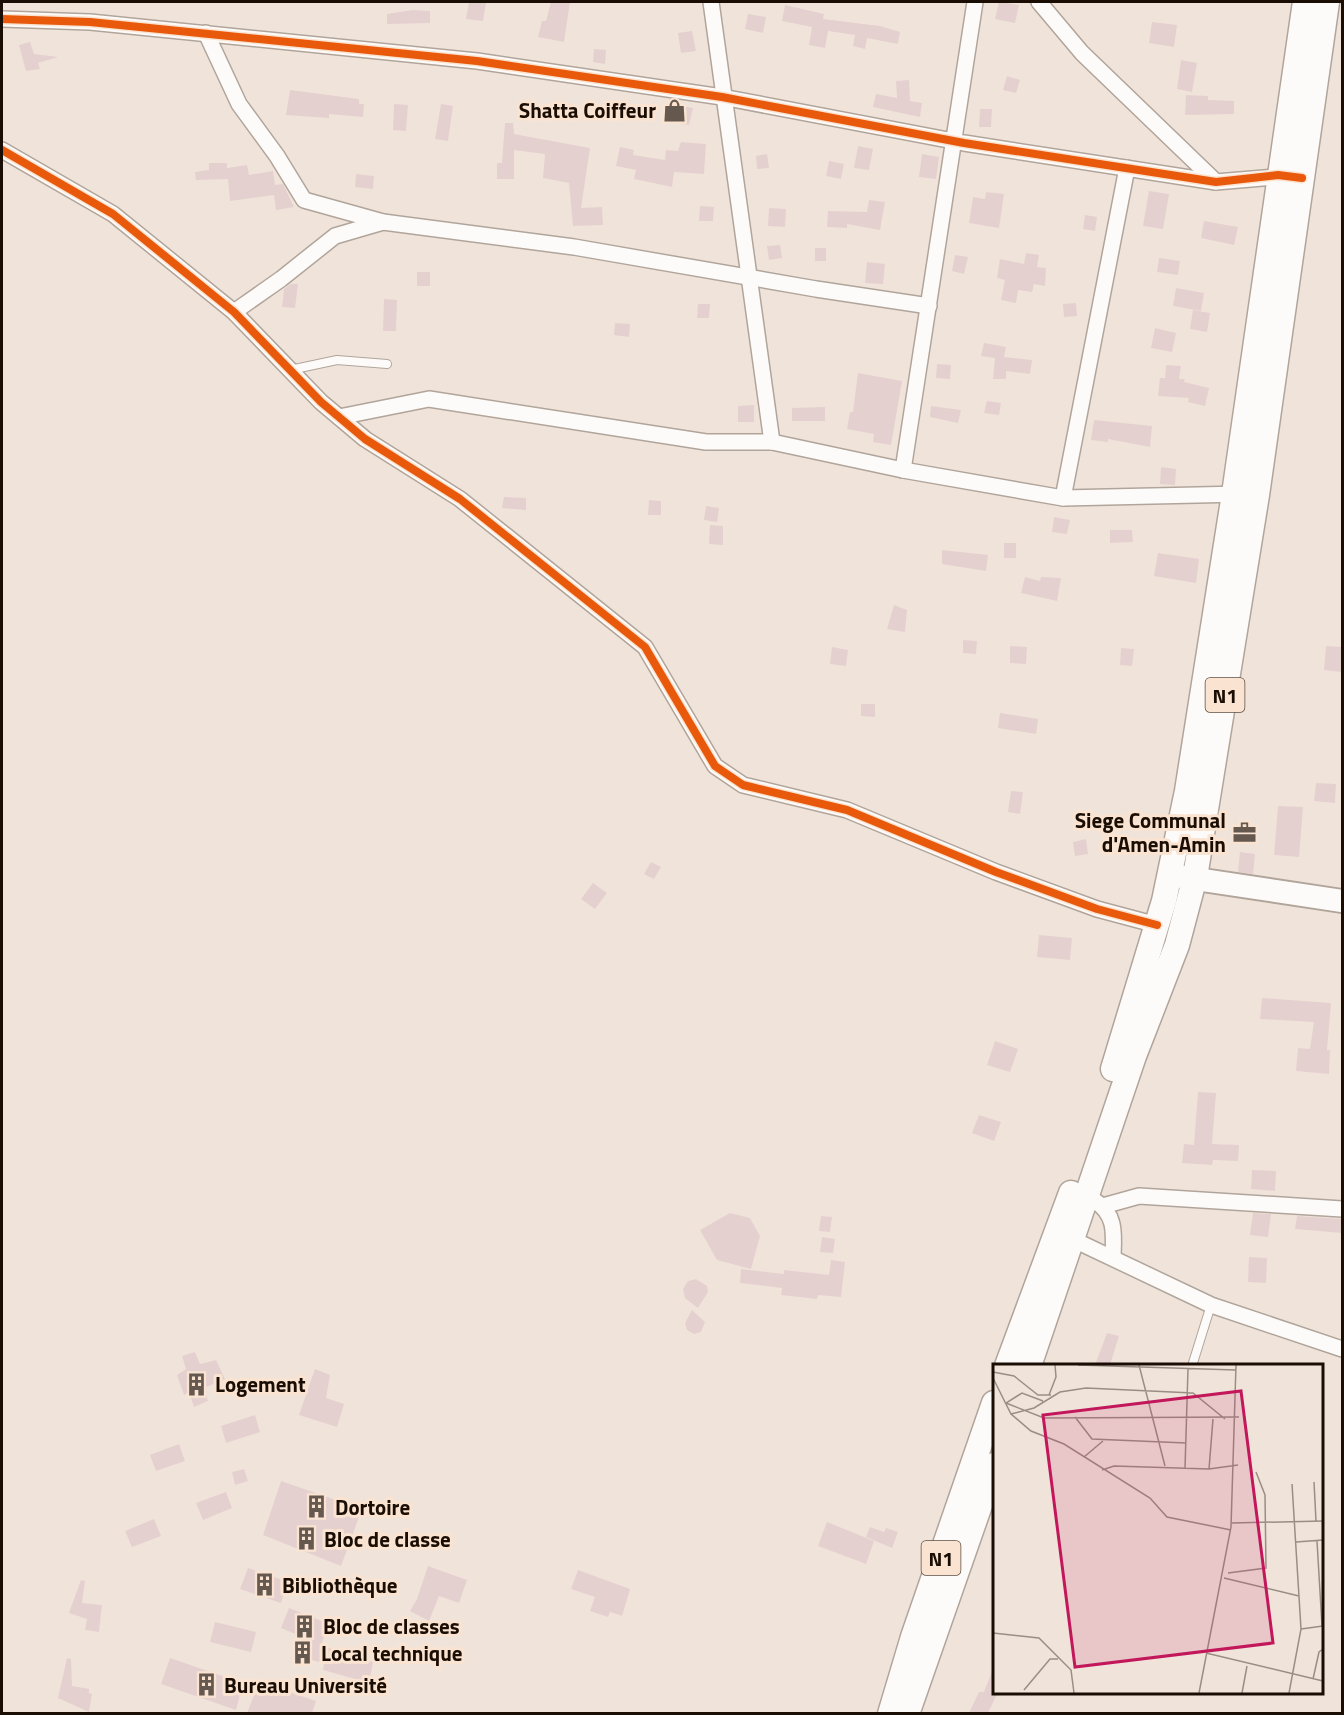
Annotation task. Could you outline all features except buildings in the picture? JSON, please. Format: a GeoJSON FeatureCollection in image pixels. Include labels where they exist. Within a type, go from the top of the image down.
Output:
{"type":"FeatureCollection","features":[{"type":"Feature","properties":{"kind":"main road","name":"N1"},"geometry":{"type":"LineString","coordinates":[[1029,1364],[1072,1239],[1095,1201],[1177,945],[1195,877],[1245,494],[1290,176],[1305,2]]}},
{"type":"Feature","properties":{"kind":"main road","name":"N1"},"geometry":{"type":"LineString","coordinates":[[1290,176],[1328,2]]}},
{"type":"Feature","properties":{"kind":"main road","name":"N1"},"geometry":{"type":"LineString","coordinates":[[1007,1364],[1077,1178],[1157,925],[1169,876],[1245,494]]}},
{"type":"Feature","properties":{"kind":"main road","name":"N1"},"geometry":{"type":"LineString","coordinates":[[890,1713],[910,1646],[993,1406]]}},
{"type":"Feature","properties":{"kind":"main road","name":"N1"},"geometry":{"type":"LineString","coordinates":[[907,1713],[993,1468]]}},
{"type":"Feature","properties":{"kind":"street"},"geometry":{"type":"LineString","coordinates":[[711,2],[771,442]]}},
{"type":"Feature","properties":{"kind":"street"},"geometry":{"type":"LineString","coordinates":[[903,470],[975,2]]}},
{"type":"Feature","properties":{"kind":"street"},"geometry":{"type":"LineString","coordinates":[[1039,2],[1083,53],[1216,182]]}},
{"type":"Feature","properties":{"kind":"street"},"geometry":{"type":"LineString","coordinates":[[2,19],[90,22],[477,61],[723,97],[954,141],[1216,182],[1290,176]]}},
{"type":"Feature","properties":{"kind":"street"},"geometry":{"type":"LineString","coordinates":[[206,33],[238,104],[277,156],[304,200],[383,222],[574,247],[749,278],[929,306]]}},
{"type":"Feature","properties":{"kind":"street"},"geometry":{"type":"LineString","coordinates":[[2,150],[113,214],[234,312],[290,370],[365,439],[460,499],[645,646],[715,765],[743,785],[847,810],[996,872],[1097,909],[1157,925]]}},
{"type":"Feature","properties":{"kind":"street"},"geometry":{"type":"LineString","coordinates":[[1063,498],[1127,168]]}},
{"type":"Feature","properties":{"kind":"street"},"geometry":{"type":"LineString","coordinates":[[234,312],[281,279],[335,236],[383,222]]}},
{"type":"Feature","properties":{"kind":"street"},"geometry":{"type":"LineString","coordinates":[[339,417],[429,399],[706,442],[771,442],[903,470],[1063,498],[1245,494]]}},
{"type":"Feature","properties":{"kind":"street"},"geometry":{"type":"LineString","coordinates":[[1169,876],[1195,877],[1342,901]]}},
{"type":"Feature","properties":{"kind":"street"},"geometry":{"type":"LineString","coordinates":[[1095,1201],[1139,1196],[1342,1209]]}},
{"type":"Feature","properties":{"kind":"street"},"geometry":{"type":"LineString","coordinates":[[1095,1201],[1114,1226],[1113,1256]]}},
{"type":"Feature","properties":{"kind":"street"},"geometry":{"type":"LineString","coordinates":[[1072,1239],[1113,1256],[1211,1305],[1342,1349]]}},
{"type":"Feature","properties":{"kind":"lane"},"geometry":{"type":"LineString","coordinates":[[290,370],[337,360],[387,364]]}},
{"type":"Feature","properties":{"kind":"lane"},"geometry":{"type":"LineString","coordinates":[[1192,1364],[1211,1305]]}},
{"type":"Feature","properties":{"kind":"cycle path"},"geometry":{"type":"LineString","coordinates":[[2,19],[90,22],[477,61],[722,97],[964,143],[1216,182],[1278,175],[1302,178]]}},
{"type":"Feature","properties":{"kind":"cycle path"},"geometry":{"type":"LineString","coordinates":[[2,150],[113,214],[234,312],[321,402],[365,439],[460,499],[645,647],[715,766],[743,785],[847,810],[996,872],[1097,909],[1157,925]]}},
{"type":"Feature","properties":{"kind":"place","name":"Shatta Coiffeur"},"geometry":{"type":"Point","coordinates":[674,110]}},
{"type":"Feature","properties":{"kind":"place","name":"Siege Communal d'Amen-Amin"},"geometry":{"type":"Point","coordinates":[1244,832]}},
{"type":"Feature","properties":{"kind":"place","name":"Logement"},"geometry":{"type":"Point","coordinates":[197,1384]}},
{"type":"Feature","properties":{"kind":"place","name":"Dortoire"},"geometry":{"type":"Point","coordinates":[317,1507]}},
{"type":"Feature","properties":{"kind":"place","name":"Bloc de classe"},"geometry":{"type":"Point","coordinates":[306,1539]}},
{"type":"Feature","properties":{"kind":"place","name":"Bibliothèque"},"geometry":{"type":"Point","coordinates":[264,1585]}},
{"type":"Feature","properties":{"kind":"place","name":"Bloc de classes"},"geometry":{"type":"Point","coordinates":[305,1626]}},
{"type":"Feature","properties":{"kind":"place","name":"Local technique"},"geometry":{"type":"Point","coordinates":[303,1653]}},
{"type":"Feature","properties":{"kind":"place","name":"Bureau Université"},"geometry":{"type":"Point","coordinates":[206,1685]}}]}
